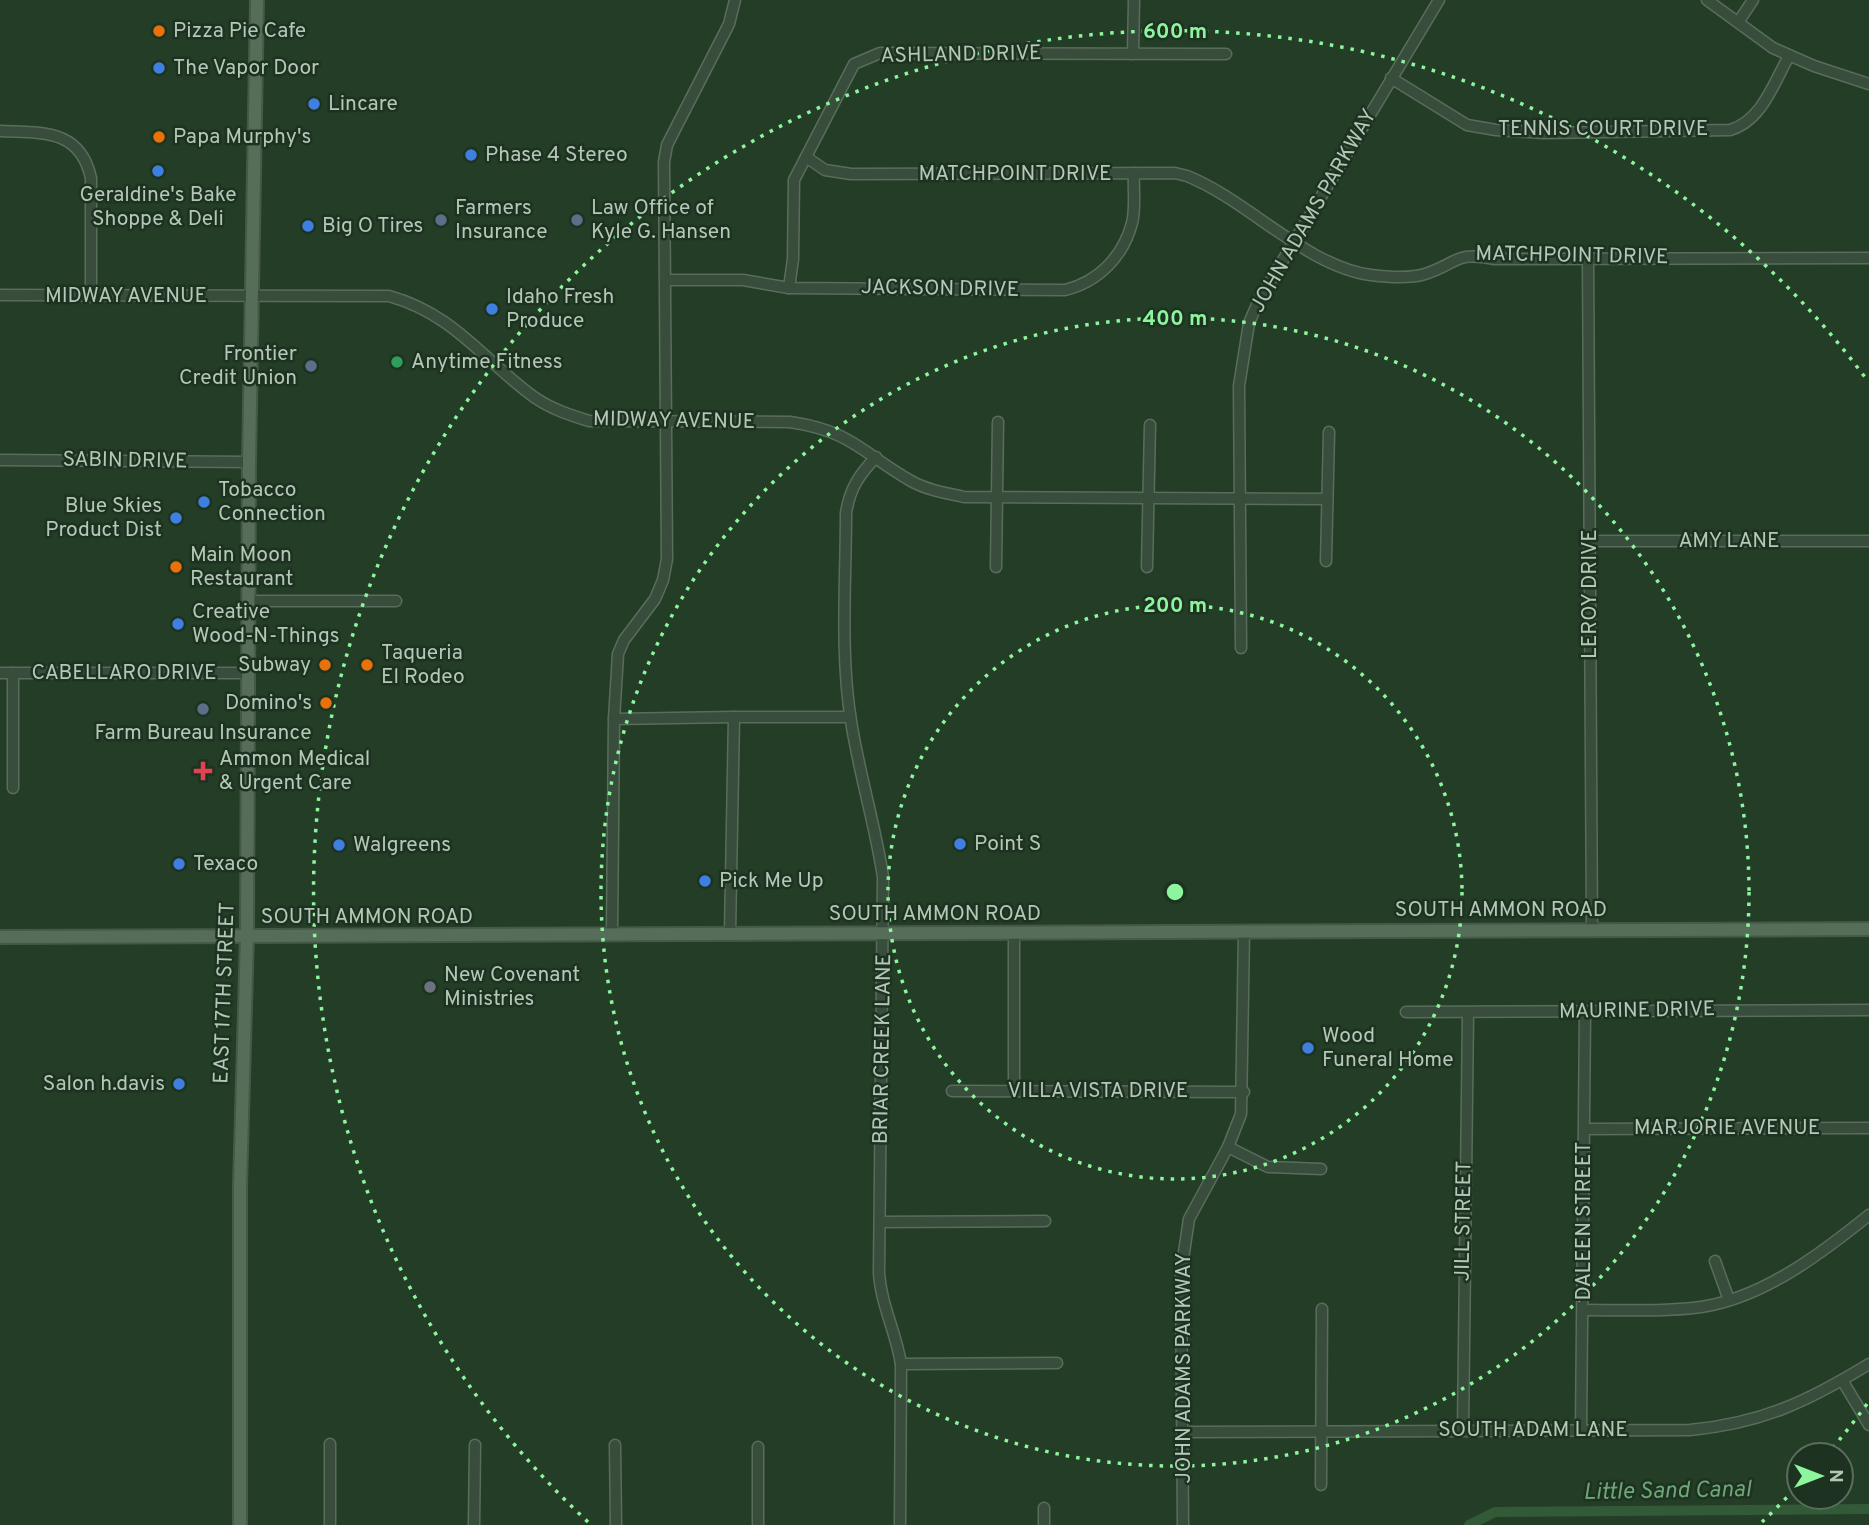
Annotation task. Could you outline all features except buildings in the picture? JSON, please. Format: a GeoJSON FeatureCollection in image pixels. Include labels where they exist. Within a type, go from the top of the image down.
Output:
{"type":"FeatureCollection","features":[{"type":"Feature","properties":{"kind":"main road","name":"EAST 17TH STREET"},"geometry":{"type":"LineString","coordinates":[[240,1525],[239,1199],[247,936],[249,462],[257,0]]}},
{"type":"Feature","properties":{"kind":"main road","name":"SOUTH AMMON ROAD"},"geometry":{"type":"LineString","coordinates":[[0,937],[1869,929]]}},
{"type":"Feature","properties":{"kind":"street"},"geometry":{"type":"LineString","coordinates":[[612,934],[614,719],[618,654],[624,640],[654,599],[663,580],[667,559],[667,145],[729,24],[735,0]]}},
{"type":"Feature","properties":{"kind":"street"},"geometry":{"type":"LineString","coordinates":[[1133,54],[1134,0]]}},
{"type":"Feature","properties":{"kind":"street","name":"JOHN ADAMS PARKWAY"},"geometry":{"type":"LineString","coordinates":[[1241,648],[1242,356],[1249,323],[1259,300],[1439,0]]}},
{"type":"Feature","properties":{"kind":"street"},"geometry":{"type":"LineString","coordinates":[[1707,0],[1773,48],[1869,84]]}},
{"type":"Feature","properties":{"kind":"street"},"geometry":{"type":"LineString","coordinates":[[1739,21],[1753,0]]}},
{"type":"Feature","properties":{"kind":"street","name":"ASHLAND DRIVE"},"geometry":{"type":"LineString","coordinates":[[789,288],[793,259],[794,180],[854,64],[865,57],[880,53],[1226,54]]}},
{"type":"Feature","properties":{"kind":"street","name":"TENNIS COURT DRIVE"},"geometry":{"type":"LineString","coordinates":[[1391,78],[1467,125],[1496,130],[1544,133],[1730,130],[1741,127],[1757,112],[1789,56]]}},
{"type":"Feature","properties":{"kind":"street"},"geometry":{"type":"LineString","coordinates":[[0,131],[58,135],[77,148],[88,162],[91,178],[91,297]]}},
{"type":"Feature","properties":{"kind":"street","name":"MATCHPOINT DRIVE"},"geometry":{"type":"LineString","coordinates":[[806,158],[825,170],[851,174],[1175,173],[1200,181],[1294,241],[1352,271],[1388,276],[1424,274],[1462,255],[1495,259],[1869,258]]}},
{"type":"Feature","properties":{"kind":"street","name":"JACKSON DRIVE"},"geometry":{"type":"LineString","coordinates":[[666,280],[743,280],[789,288],[1065,290],[1085,285],[1113,261],[1132,222],[1134,173]]}},
{"type":"Feature","properties":{"kind":"street","name":"LEROY DRIVE"},"geometry":{"type":"LineString","coordinates":[[1588,259],[1592,929]]}},
{"type":"Feature","properties":{"kind":"street","name":"MIDWAY AVENUE"},"geometry":{"type":"LineString","coordinates":[[0,295],[252,297],[371,293],[414,303],[450,323],[535,398],[562,413],[601,424],[790,422],[820,426],[848,438],[913,482],[964,497],[1326,499]]}},
{"type":"Feature","properties":{"kind":"street"},"geometry":{"type":"LineString","coordinates":[[996,567],[999,422]]}},
{"type":"Feature","properties":{"kind":"street"},"geometry":{"type":"LineString","coordinates":[[1147,567],[1150,425]]}},
{"type":"Feature","properties":{"kind":"street"},"geometry":{"type":"LineString","coordinates":[[1326,561],[1329,432]]}},
{"type":"Feature","properties":{"kind":"street","name":"BRIAR CREEK LANE"},"geometry":{"type":"LineString","coordinates":[[876,457],[857,477],[849,491],[846,513],[846,676],[850,717],[875,822],[883,877],[880,1296],[898,1345],[901,1364],[900,1525]]}},
{"type":"Feature","properties":{"kind":"street","name":"SABIN DRIVE"},"geometry":{"type":"LineString","coordinates":[[0,460],[249,462]]}},
{"type":"Feature","properties":{"kind":"street","name":"AMY LANE"},"geometry":{"type":"LineString","coordinates":[[1590,541],[1869,541]]}},
{"type":"Feature","properties":{"kind":"street"},"geometry":{"type":"LineString","coordinates":[[248,601],[397,601]]}},
{"type":"Feature","properties":{"kind":"street","name":"CABELLARO DRIVE"},"geometry":{"type":"LineString","coordinates":[[0,673],[247,673]]}},
{"type":"Feature","properties":{"kind":"street"},"geometry":{"type":"LineString","coordinates":[[13,673],[13,788]]}},
{"type":"Feature","properties":{"kind":"street"},"geometry":{"type":"LineString","coordinates":[[614,719],[850,717]]}},
{"type":"Feature","properties":{"kind":"street"},"geometry":{"type":"LineString","coordinates":[[730,933],[734,718]]}},
{"type":"Feature","properties":{"kind":"street","name":"JOHN ADAMS PARKWAY"},"geometry":{"type":"LineString","coordinates":[[1183,1525],[1181,1272],[1189,1219],[1228,1147],[1241,1114],[1244,1092],[1244,931]]}},
{"type":"Feature","properties":{"kind":"street"},"geometry":{"type":"LineString","coordinates":[[1014,934],[1014,1091]]}},
{"type":"Feature","properties":{"kind":"street","name":"MAURINE DRIVE"},"geometry":{"type":"LineString","coordinates":[[1406,1012],[1869,1010]]}},
{"type":"Feature","properties":{"kind":"street","name":"DALEEN STREET"},"geometry":{"type":"LineString","coordinates":[[1581,1430],[1584,1012]]}},
{"type":"Feature","properties":{"kind":"street","name":"JILL STREET"},"geometry":{"type":"LineString","coordinates":[[1463,1430],[1468,1013]]}},
{"type":"Feature","properties":{"kind":"street","name":"VILLA VISTA DRIVE"},"geometry":{"type":"LineString","coordinates":[[952,1091],[1244,1092]]}},
{"type":"Feature","properties":{"kind":"street","name":"MARJORIE AVENUE"},"geometry":{"type":"LineString","coordinates":[[1584,1129],[1869,1128]]}},
{"type":"Feature","properties":{"kind":"street"},"geometry":{"type":"LineString","coordinates":[[1228,1147],[1254,1163],[1268,1167],[1321,1169]]}},
{"type":"Feature","properties":{"kind":"street"},"geometry":{"type":"LineString","coordinates":[[1583,1310],[1667,1310],[1703,1307],[1729,1300],[1767,1283],[1830,1245],[1869,1215]]}},
{"type":"Feature","properties":{"kind":"street"},"geometry":{"type":"LineString","coordinates":[[881,1222],[1045,1222]]}},
{"type":"Feature","properties":{"kind":"street"},"geometry":{"type":"LineString","coordinates":[[1715,1261],[1729,1300]]}},
{"type":"Feature","properties":{"kind":"street"},"geometry":{"type":"LineString","coordinates":[[1321,1485],[1322,1309]]}},
{"type":"Feature","properties":{"kind":"street"},"geometry":{"type":"LineString","coordinates":[[901,1364],[1057,1363]]}},
{"type":"Feature","properties":{"kind":"street","name":"SOUTH ADAM LANE"},"geometry":{"type":"LineString","coordinates":[[1182,1432],[1690,1430],[1731,1426],[1780,1413],[1869,1364]]}},
{"type":"Feature","properties":{"kind":"street"},"geometry":{"type":"LineString","coordinates":[[1842,1380],[1869,1425]]}},
{"type":"Feature","properties":{"kind":"street"},"geometry":{"type":"LineString","coordinates":[[330,1444],[330,1525]]}},
{"type":"Feature","properties":{"kind":"street"},"geometry":{"type":"LineString","coordinates":[[615,1445],[616,1525]]}},
{"type":"Feature","properties":{"kind":"street"},"geometry":{"type":"LineString","coordinates":[[474,1525],[475,1446]]}},
{"type":"Feature","properties":{"kind":"street"},"geometry":{"type":"LineString","coordinates":[[758,1447],[758,1525]]}},
{"type":"Feature","properties":{"kind":"street"},"geometry":{"type":"LineString","coordinates":[[1044,1508],[1044,1525]]}},
{"type":"Feature","properties":{"kind":"waterway","name":"Little Sand Canal"},"geometry":{"type":"LineString","coordinates":[[1469,1525],[1495,1512],[1869,1509]]}},
{"type":"Feature","properties":{"kind":"place","name":"Pizza Pie Cafe"},"geometry":{"type":"Point","coordinates":[159,31]}},
{"type":"Feature","properties":{"kind":"place","name":"The Vapor Door"},"geometry":{"type":"Point","coordinates":[159,68]}},
{"type":"Feature","properties":{"kind":"place","name":"Lincare"},"geometry":{"type":"Point","coordinates":[314,104]}},
{"type":"Feature","properties":{"kind":"place","name":"Papa Murphy's"},"geometry":{"type":"Point","coordinates":[159,137]}},
{"type":"Feature","properties":{"kind":"place","name":"Phase 4 Stereo"},"geometry":{"type":"Point","coordinates":[471,155]}},
{"type":"Feature","properties":{"kind":"place","name":"Geraldine's Bake Shoppe & Deli"},"geometry":{"type":"Point","coordinates":[158,171]}},
{"type":"Feature","properties":{"kind":"place","name":"Farmers Insurance"},"geometry":{"type":"Point","coordinates":[441,220]}},
{"type":"Feature","properties":{"kind":"place","name":"Law Office of Kyle G. Hansen"},"geometry":{"type":"Point","coordinates":[577,220]}},
{"type":"Feature","properties":{"kind":"place","name":"Big O Tires"},"geometry":{"type":"Point","coordinates":[308,226]}},
{"type":"Feature","properties":{"kind":"place","name":"Idaho Fresh Produce"},"geometry":{"type":"Point","coordinates":[492,309]}},
{"type":"Feature","properties":{"kind":"place","name":"Anytime Fitness"},"geometry":{"type":"Point","coordinates":[397,362]}},
{"type":"Feature","properties":{"kind":"place","name":"Frontier Credit Union"},"geometry":{"type":"Point","coordinates":[311,366]}},
{"type":"Feature","properties":{"kind":"place","name":"Tobacco Connection"},"geometry":{"type":"Point","coordinates":[204,502]}},
{"type":"Feature","properties":{"kind":"place","name":"Blue Skies Product Dist"},"geometry":{"type":"Point","coordinates":[176,518]}},
{"type":"Feature","properties":{"kind":"place","name":"Main Moon Restaurant"},"geometry":{"type":"Point","coordinates":[176,567]}},
{"type":"Feature","properties":{"kind":"place","name":"Creative Wood-N-Things"},"geometry":{"type":"Point","coordinates":[178,624]}},
{"type":"Feature","properties":{"kind":"place","name":"Subway"},"geometry":{"type":"Point","coordinates":[325,665]}},
{"type":"Feature","properties":{"kind":"place","name":"Taqueria El Rodeo"},"geometry":{"type":"Point","coordinates":[367,665]}},
{"type":"Feature","properties":{"kind":"place","name":"Domino's"},"geometry":{"type":"Point","coordinates":[326,703]}},
{"type":"Feature","properties":{"kind":"place","name":"Farm Bureau Insurance"},"geometry":{"type":"Point","coordinates":[203,709]}},
{"type":"Feature","properties":{"kind":"place","name":"Ammon Medical & Urgent Care"},"geometry":{"type":"Point","coordinates":[203,771]}},
{"type":"Feature","properties":{"kind":"place","name":"Point S"},"geometry":{"type":"Point","coordinates":[960,844]}},
{"type":"Feature","properties":{"kind":"place","name":"Walgreens"},"geometry":{"type":"Point","coordinates":[339,845]}},
{"type":"Feature","properties":{"kind":"place","name":"Texaco"},"geometry":{"type":"Point","coordinates":[179,864]}},
{"type":"Feature","properties":{"kind":"place","name":"Pick Me Up"},"geometry":{"type":"Point","coordinates":[705,881]}},
{"type":"Feature","properties":{"kind":"place","name":"New Covenant Ministries"},"geometry":{"type":"Point","coordinates":[430,987]}},
{"type":"Feature","properties":{"kind":"place","name":"Wood Funeral Home"},"geometry":{"type":"Point","coordinates":[1308,1048]}},
{"type":"Feature","properties":{"kind":"place","name":"Salon h.davis"},"geometry":{"type":"Point","coordinates":[179,1084]}}]}
